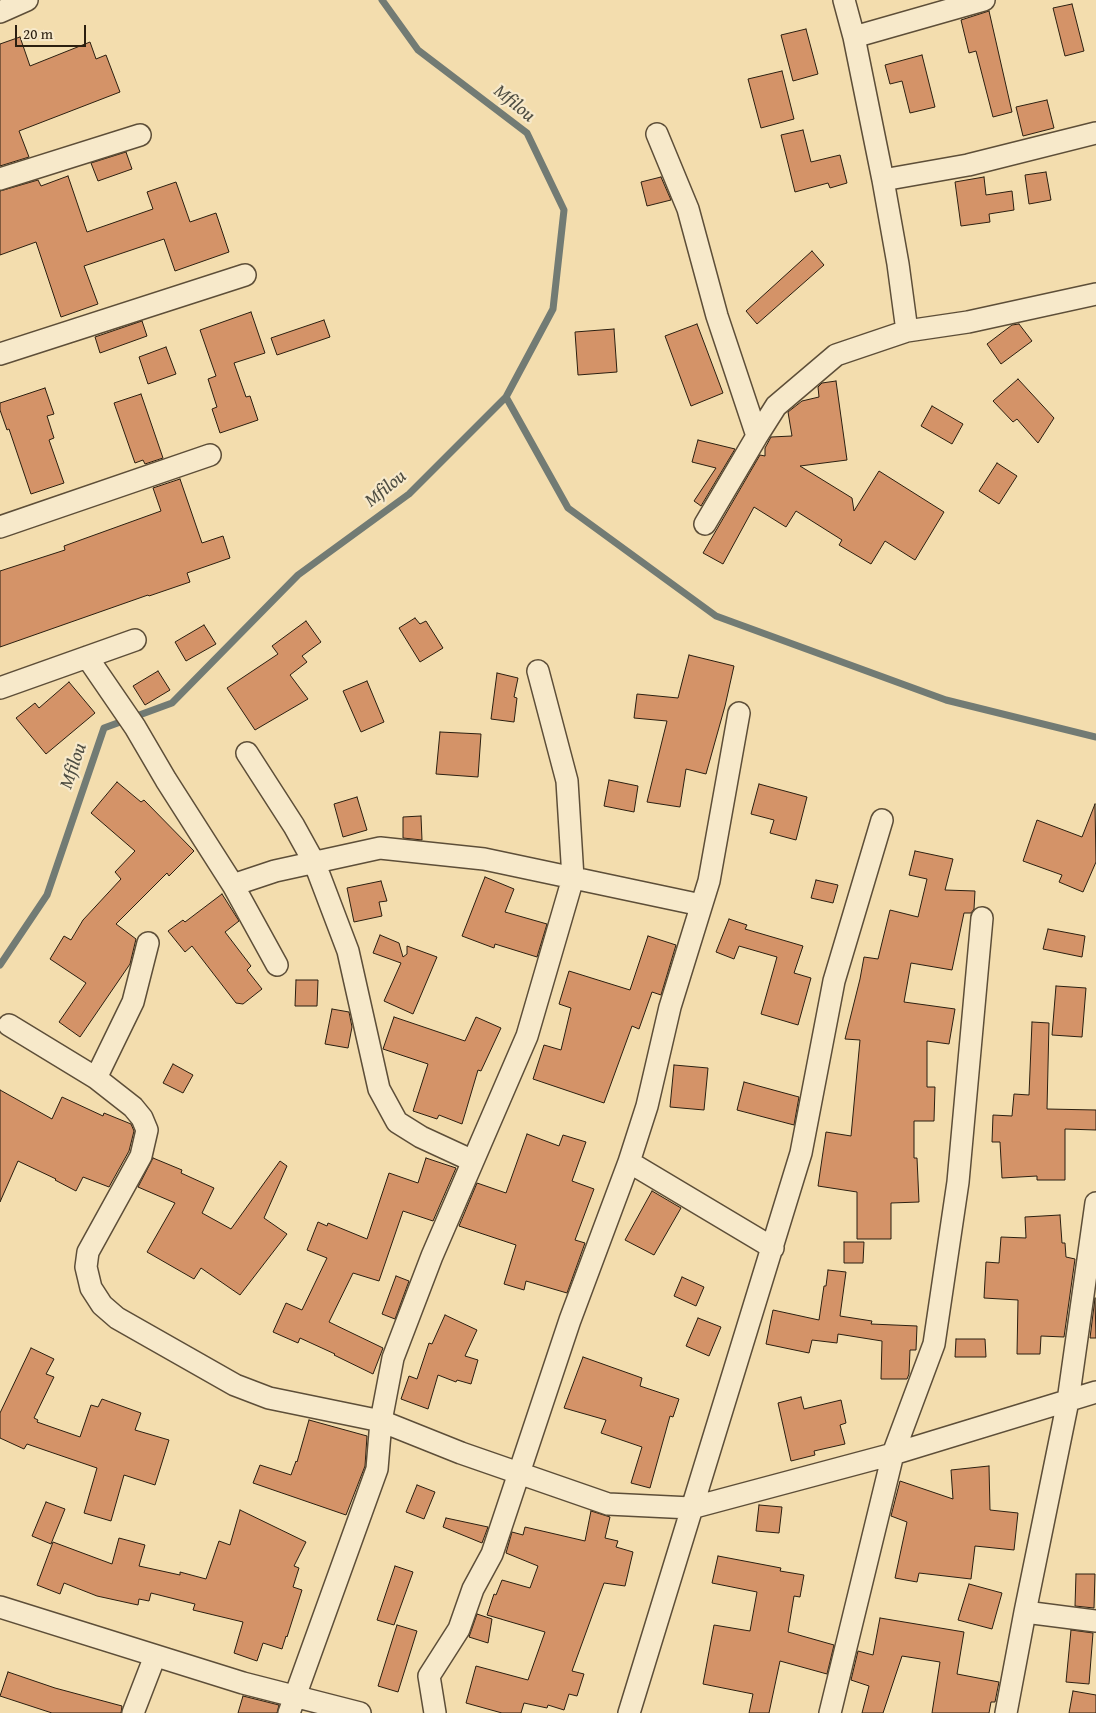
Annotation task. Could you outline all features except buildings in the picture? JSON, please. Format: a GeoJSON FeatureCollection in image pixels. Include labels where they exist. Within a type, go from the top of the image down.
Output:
{"type":"FeatureCollection","features":[{"type":"Feature","properties":{"kind":"street"},"geometry":{"type":"LineString","coordinates":[[0,12],[27,0]]}},
{"type":"Feature","properties":{"kind":"street"},"geometry":{"type":"LineString","coordinates":[[844,0],[854,37],[883,180],[908,331]]}},
{"type":"Feature","properties":{"kind":"street"},"geometry":{"type":"LineString","coordinates":[[854,37],[984,0]]}},
{"type":"Feature","properties":{"kind":"street"},"geometry":{"type":"LineString","coordinates":[[883,180],[968,165],[1096,133]]}},
{"type":"Feature","properties":{"kind":"street"},"geometry":{"type":"LineString","coordinates":[[657,134],[688,209],[716,316],[757,436]]}},
{"type":"Feature","properties":{"kind":"street"},"geometry":{"type":"LineString","coordinates":[[0,179],[140,135]]}},
{"type":"Feature","properties":{"kind":"street"},"geometry":{"type":"LineString","coordinates":[[0,354],[245,275]]}},
{"type":"Feature","properties":{"kind":"street"},"geometry":{"type":"LineString","coordinates":[[705,524],[776,406],[836,355],[908,331],[968,322],[1096,294]]}},
{"type":"Feature","properties":{"kind":"street"},"geometry":{"type":"LineString","coordinates":[[0,527],[210,455]]}},
{"type":"Feature","properties":{"kind":"street"},"geometry":{"type":"LineString","coordinates":[[0,688],[135,640]]}},
{"type":"Feature","properties":{"kind":"street"},"geometry":{"type":"LineString","coordinates":[[87,657],[135,727],[166,780],[233,885],[278,965]]}},
{"type":"Feature","properties":{"kind":"street"},"geometry":{"type":"LineString","coordinates":[[292,1704],[377,1469],[381,1421],[393,1358],[432,1256],[527,1036],[573,878],[567,781],[538,671]]}},
{"type":"Feature","properties":{"kind":"street"},"geometry":{"type":"LineString","coordinates":[[435,1713],[429,1676],[459,1629],[473,1590],[492,1554],[570,1320],[629,1162],[647,1106],[670,1007],[709,881],[739,713]]}},
{"type":"Feature","properties":{"kind":"street"},"geometry":{"type":"LineString","coordinates":[[247,753],[294,826],[315,864],[348,951],[378,1089],[397,1122],[421,1137],[473,1161]]}},
{"type":"Feature","properties":{"kind":"street"},"geometry":{"type":"LineString","coordinates":[[629,1713],[801,1153],[834,981],[882,820]]}},
{"type":"Feature","properties":{"kind":"street"},"geometry":{"type":"LineString","coordinates":[[233,885],[275,872],[380,848],[484,859],[701,905]]}},
{"type":"Feature","properties":{"kind":"street"},"geometry":{"type":"LineString","coordinates":[[830,1713],[893,1454],[934,1344],[958,1182],[982,918]]}},
{"type":"Feature","properties":{"kind":"street"},"geometry":{"type":"LineString","coordinates":[[96,1078],[133,1002],[148,943]]}},
{"type":"Feature","properties":{"kind":"street"},"geometry":{"type":"LineString","coordinates":[[9,1025],[96,1078],[133,1107],[142,1118],[147,1130],[141,1156],[88,1252],[86,1267],[91,1288],[102,1305],[117,1318],[235,1385],[269,1398],[381,1421],[461,1453],[608,1504],[691,1508],[893,1454],[1096,1392]]}},
{"type":"Feature","properties":{"kind":"street"},"geometry":{"type":"LineString","coordinates":[[629,1162],[773,1248]]}},
{"type":"Feature","properties":{"kind":"street"},"geometry":{"type":"LineString","coordinates":[[1006,1713],[1068,1401],[1096,1203]]}},
{"type":"Feature","properties":{"kind":"street"},"geometry":{"type":"LineString","coordinates":[[0,1607],[243,1683],[292,1704],[360,1713]]}},
{"type":"Feature","properties":{"kind":"street"},"geometry":{"type":"LineString","coordinates":[[1025,1612],[1096,1621]]}},
{"type":"Feature","properties":{"kind":"street"},"geometry":{"type":"LineString","coordinates":[[133,1713],[155,1656]]}},
{"type":"Feature","properties":{"kind":"waterway","name":"Mfilou"},"geometry":{"type":"LineString","coordinates":[[0,965],[47,895],[104,728],[172,703],[298,575],[409,494],[506,397],[553,309],[564,210],[527,133],[418,50],[382,0]]}},
{"type":"Feature","properties":{"kind":"waterway"},"geometry":{"type":"LineString","coordinates":[[506,397],[568,508],[716,616],[946,700],[1096,737]]}}]}
